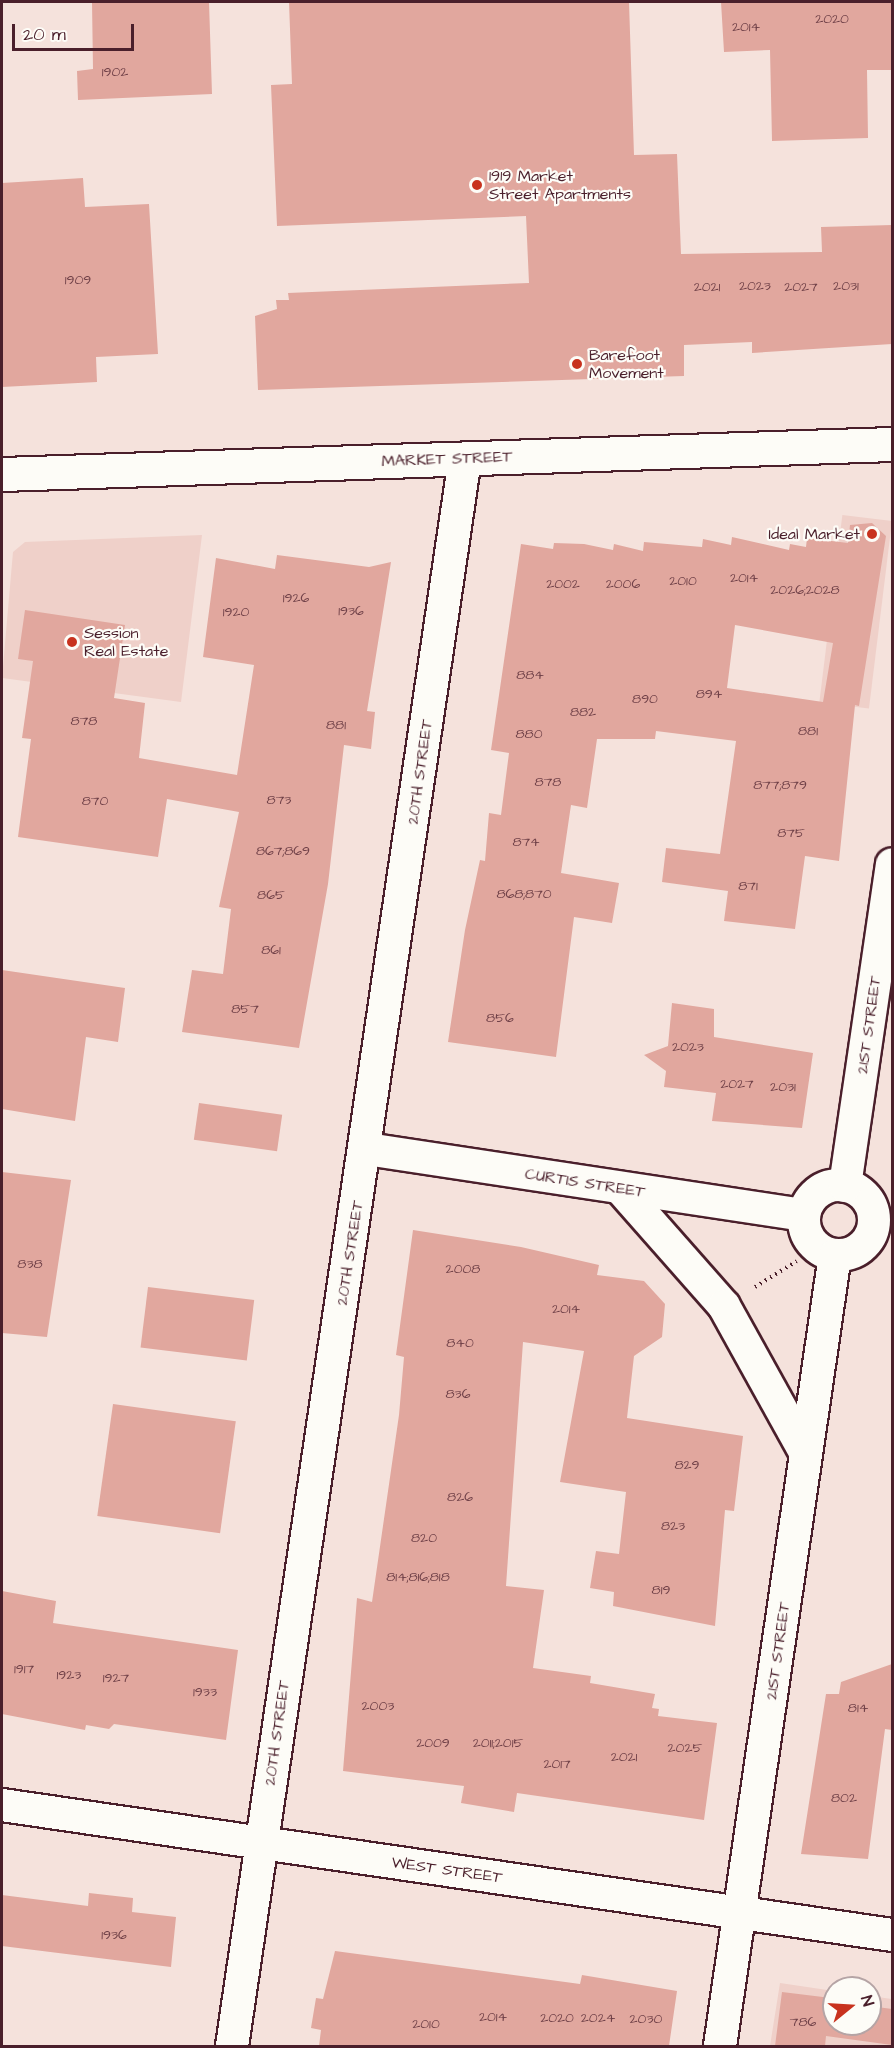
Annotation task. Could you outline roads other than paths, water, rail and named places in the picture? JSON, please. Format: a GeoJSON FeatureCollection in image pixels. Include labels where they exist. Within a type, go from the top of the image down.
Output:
{"type":"FeatureCollection","features":[{"type":"Feature","properties":{"kind":"main road","name":"MARKET STREET"},"geometry":{"type":"LineString","coordinates":[[2,474],[892,444]]}},
{"type":"Feature","properties":{"kind":"street","name":"20TH STREET"},"geometry":{"type":"LineString","coordinates":[[232,2046],[367,1149],[465,459]]}},
{"type":"Feature","properties":{"kind":"street","name":"21ST STREET"},"geometry":{"type":"LineString","coordinates":[[845,1186],[892,864]]}},
{"type":"Feature","properties":{"kind":"street","name":"CURTIS STREET"},"geometry":{"type":"LineString","coordinates":[[367,1149],[804,1215]]}},
{"type":"Feature","properties":{"kind":"street"},"geometry":{"type":"LineString","coordinates":[[845,1186],[867,1200],[883,1226],[860,1248],[825,1250],[804,1215],[819,1192],[845,1186]]}},
{"type":"Feature","properties":{"kind":"street"},"geometry":{"type":"LineString","coordinates":[[620,1188],[724,1306],[805,1452]]}},
{"type":"Feature","properties":{"kind":"street","name":"21ST STREET"},"geometry":{"type":"LineString","coordinates":[[720,2046],[805,1452],[825,1250]]}},
{"type":"Feature","properties":{"kind":"street","name":"WEST STREET"},"geometry":{"type":"LineString","coordinates":[[2,1805],[892,1935]]}},
{"type":"Feature","properties":{"kind":"place","name":"1919 Market Street Apartments"},"geometry":{"type":"Point","coordinates":[477,185]}},
{"type":"Feature","properties":{"kind":"place","name":"Barefoot Movement"},"geometry":{"type":"Point","coordinates":[577,364]}},
{"type":"Feature","properties":{"kind":"place","name":"Ideal Market"},"geometry":{"type":"Point","coordinates":[872,534]}},
{"type":"Feature","properties":{"kind":"place","name":"Session Real Estate"},"geometry":{"type":"Point","coordinates":[72,642]}}]}
